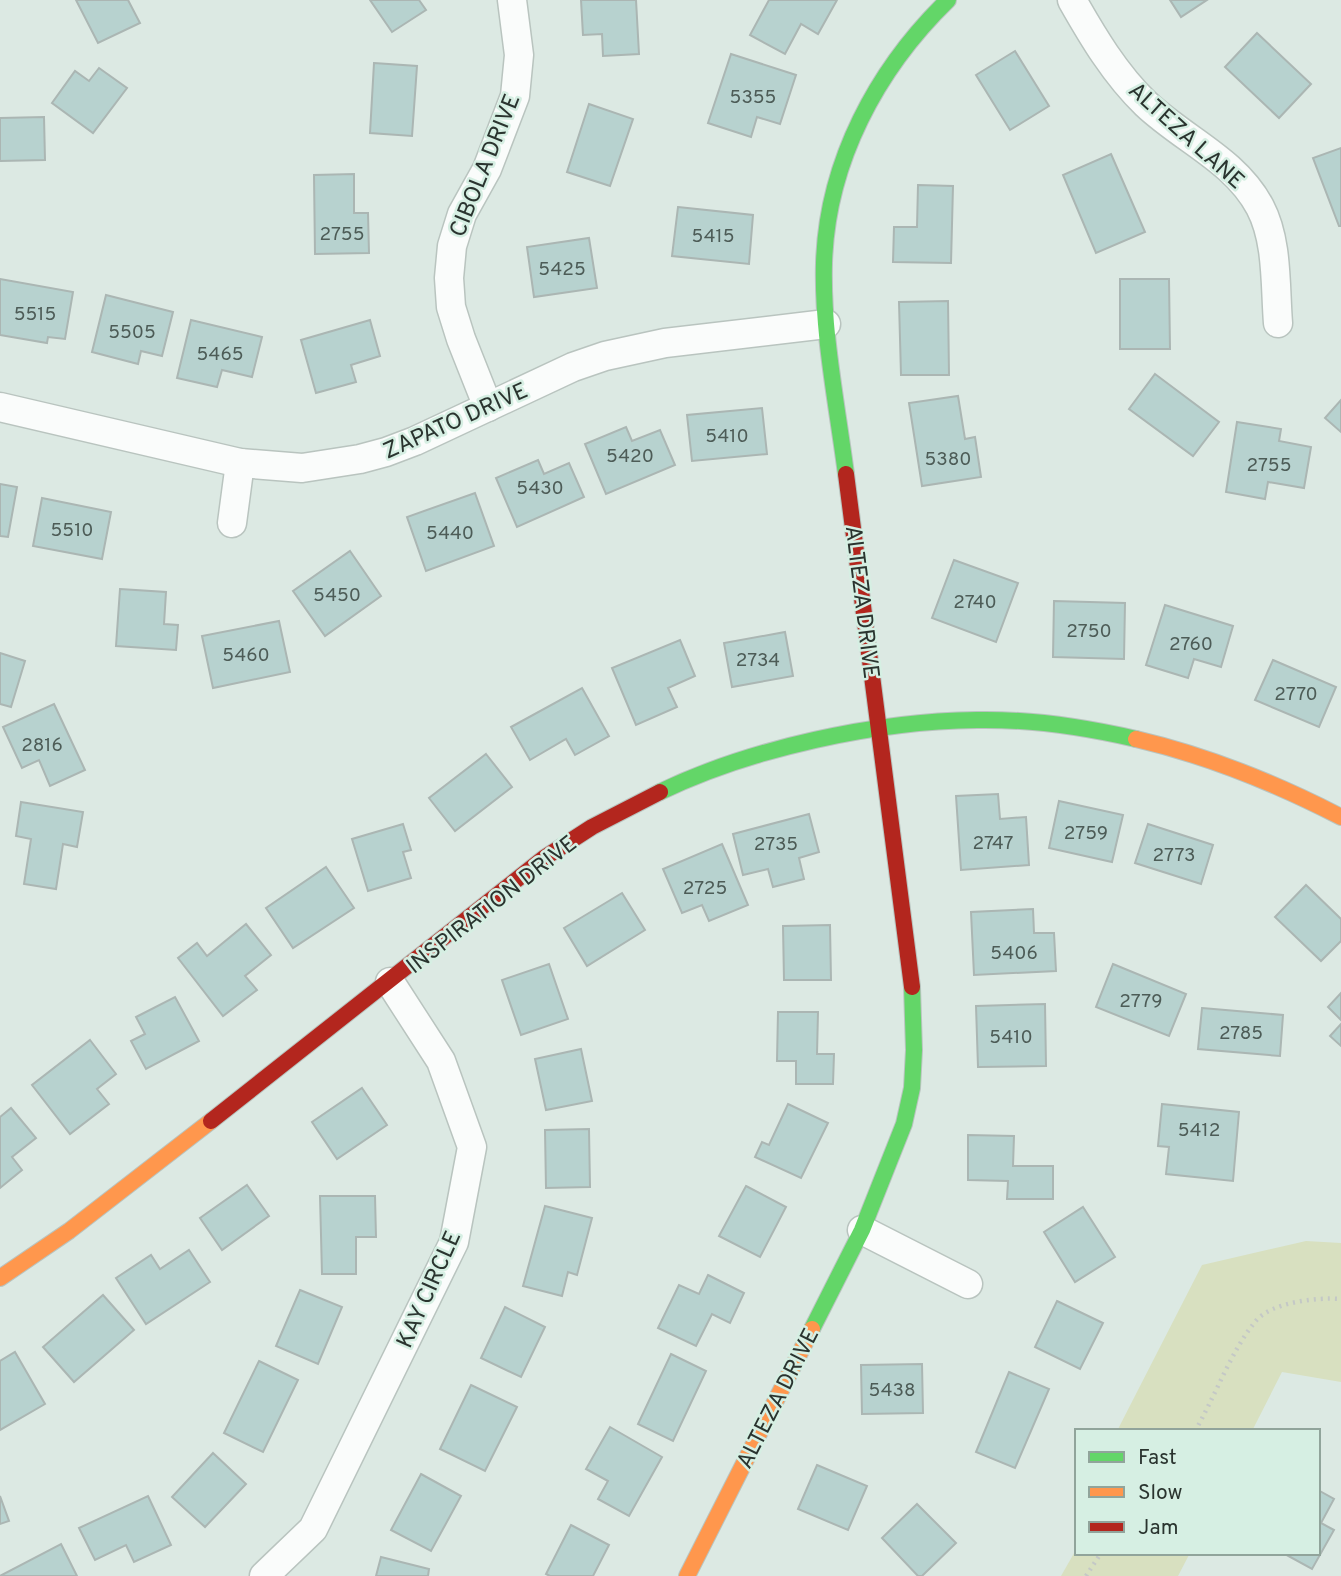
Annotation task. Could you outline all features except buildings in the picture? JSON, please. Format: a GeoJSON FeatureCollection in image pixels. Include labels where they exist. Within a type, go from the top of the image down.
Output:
{"type":"FeatureCollection","features":[{"type":"Feature","properties":{"kind":"street","name":"CIBOLA DRIVE"},"geometry":{"type":"LineString","coordinates":[[488,407],[451,307],[449,278],[452,246],[462,214],[488,169],[515,96],[519,55],[512,0]]}},
{"type":"Feature","properties":{"kind":"street","name":"ALTEZA DRIVE"},"geometry":{"type":"LineString","coordinates":[[698,1573],[862,1230],[904,1124],[912,1088],[915,1010],[910,958],[823,278],[825,241],[835,190],[857,124],[904,46],[948,0]]}},
{"type":"Feature","properties":{"kind":"street","name":"ALTEZA LANE"},"geometry":{"type":"LineString","coordinates":[[1072,0],[1096,41],[1146,104],[1220,160],[1245,184],[1261,209],[1271,244],[1279,323]]}},
{"type":"Feature","properties":{"kind":"street","name":"ZAPATO DRIVE"},"geometry":{"type":"LineString","coordinates":[[0,407],[240,463],[302,468],[360,459],[415,441],[573,367],[633,349],[827,324]]}},
{"type":"Feature","properties":{"kind":"street"},"geometry":{"type":"LineString","coordinates":[[232,523],[240,463]]}},
{"type":"Feature","properties":{"kind":"street","name":"INSPIRATION DRIVE"},"geometry":{"type":"LineString","coordinates":[[0,1278],[27,1262],[84,1219],[390,982],[533,866],[594,826],[659,793],[760,753],[814,739],[939,722],[989,720],[1042,724],[1109,734],[1197,755],[1250,773],[1341,817]]}},
{"type":"Feature","properties":{"kind":"street","name":"KAY CIRCLE"},"geometry":{"type":"LineString","coordinates":[[264,1576],[313,1529],[454,1242],[472,1147],[441,1061],[390,982]]}},
{"type":"Feature","properties":{"kind":"street"},"geometry":{"type":"LineString","coordinates":[[862,1230],[968,1284]]}},
{"type":"Feature","properties":{"kind":"path"},"geometry":{"type":"LineString","coordinates":[[1196,1429],[1256,1320],[1277,1307],[1288,1304],[1326,1297],[1341,1299]]}},
{"type":"Feature","properties":{"kind":"path"},"geometry":{"type":"LineString","coordinates":[[1086,1576],[1100,1555]]}},
{"type":"Feature","properties":{"kind":"green space"},"geometry":{"type":"Polygon","coordinates":[[[1306,1241],[1341,1243],[1341,1382],[1282,1372],[1253,1429],[1118,1429],[1202,1265],[1306,1241]]]}},
{"type":"Feature","properties":{"kind":"green space"},"geometry":{"type":"Polygon","coordinates":[[[1075,1552],[1075,1555],[1189,1555],[1178,1576],[1061,1576],[1075,1552]]]}},
{"type":"Feature","properties":{"kind":"traffic: fast"},"geometry":{"type":"LineString","coordinates":[[846,474],[828,342],[824,289],[827,226],[835,189],[860,120],[899,56],[948,0]]}},
{"type":"Feature","properties":{"kind":"traffic: fast"},"geometry":{"type":"LineString","coordinates":[[660,792],[696,776],[774,750],[898,725],[977,720],[1037,722],[1136,739]]}},
{"type":"Feature","properties":{"kind":"traffic: fast"},"geometry":{"type":"LineString","coordinates":[[812,1329],[862,1230],[904,1124],[912,1088],[912,987]]}},
{"type":"Feature","properties":{"kind":"traffic: slow"},"geometry":{"type":"LineString","coordinates":[[1136,739],[1241,772],[1341,817]]}},
{"type":"Feature","properties":{"kind":"traffic: slow"},"geometry":{"type":"LineString","coordinates":[[0,1278],[69,1231],[211,1121]]}},
{"type":"Feature","properties":{"kind":"traffic: slow"},"geometry":{"type":"LineString","coordinates":[[687,1576],[812,1329]]}},
{"type":"Feature","properties":{"kind":"traffic: jam"},"geometry":{"type":"LineString","coordinates":[[846,474],[912,987]]}},
{"type":"Feature","properties":{"kind":"traffic: jam"},"geometry":{"type":"LineString","coordinates":[[211,1121],[544,858],[592,827],[660,792]]}}]}
